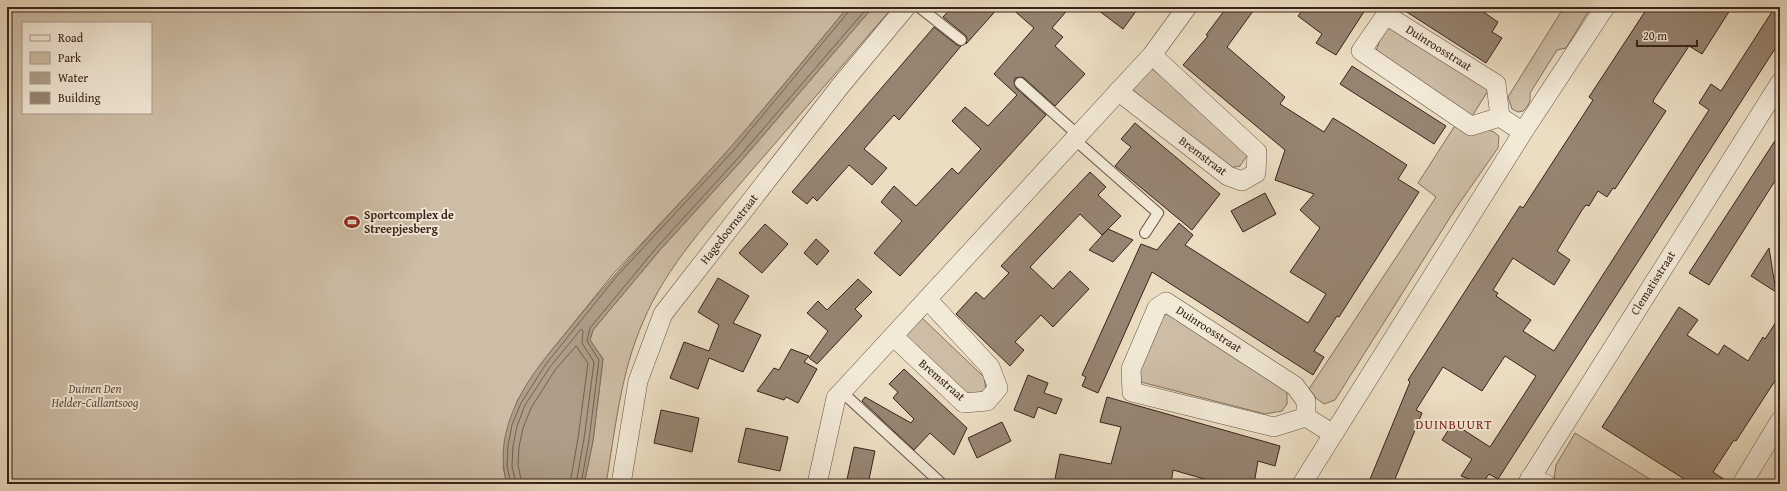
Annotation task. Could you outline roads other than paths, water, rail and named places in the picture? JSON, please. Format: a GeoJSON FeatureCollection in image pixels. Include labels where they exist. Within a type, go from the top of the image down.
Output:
{"type":"FeatureCollection","features":[{"type":"Feature","properties":{"kind":"street","name":"Hagedoornstraat"},"geometry":{"type":"LineString","coordinates":[[621,484],[638,381],[663,314],[841,85],[906,7]]}},
{"type":"Feature","properties":{"kind":"street"},"geometry":{"type":"LineString","coordinates":[[817,484],[836,398],[1152,55],[1188,7]]}},
{"type":"Feature","properties":{"kind":"street"},"geometry":{"type":"LineString","coordinates":[[1302,484],[1523,132],[1605,7]]}},
{"type":"Feature","properties":{"kind":"street","name":"Duinroosstraat"},"geometry":{"type":"LineString","coordinates":[[1386,15],[1496,84],[1500,117],[1471,126],[1361,51],[1386,15]]}},
{"type":"Feature","properties":{"kind":"street","name":"Bremstraat"},"geometry":{"type":"LineString","coordinates":[[1118,91],[1228,176],[1242,181],[1256,172],[1257,152],[1152,55]]}},
{"type":"Feature","properties":{"kind":"street","name":"Clematisstraat"},"geometry":{"type":"LineString","coordinates":[[1534,482],[1780,83]]}},
{"type":"Feature","properties":{"kind":"street"},"geometry":{"type":"LineString","coordinates":[[1500,117],[1523,132]]}},
{"type":"Feature","properties":{"kind":"street","name":"Bremstraat"},"geometry":{"type":"LineString","coordinates":[[893,336],[964,403],[987,402],[998,388],[990,368],[927,299]]}},
{"type":"Feature","properties":{"kind":"street","name":"Duinroosstraat"},"geometry":{"type":"LineString","coordinates":[[1166,302],[1295,386],[1306,401],[1306,417],[1274,427],[1132,392],[1131,369],[1157,308],[1166,302]]}},
{"type":"Feature","properties":{"kind":"street"},"geometry":{"type":"LineString","coordinates":[[1306,417],[1333,434]]}},
{"type":"Feature","properties":{"kind":"street"},"geometry":{"type":"LineString","coordinates":[[1742,484],[1780,421]]}},
{"type":"Feature","properties":{"kind":"lane"},"geometry":{"type":"LineString","coordinates":[[919,7],[961,40]]}},
{"type":"Feature","properties":{"kind":"lane"},"geometry":{"type":"LineString","coordinates":[[1020,83],[1158,213],[1145,233]]}},
{"type":"Feature","properties":{"kind":"lane"},"geometry":{"type":"LineString","coordinates":[[842,392],[942,484]]}},
{"type":"Feature","properties":{"kind":"water"},"geometry":{"type":"Polygon","coordinates":[[[848,7],[873,7],[742,160],[660,250],[593,330],[590,340],[603,359],[593,441],[584,484],[507,484],[503,463],[506,433],[517,402],[534,373],[600,291],[775,96],[848,7]]]}},
{"type":"Feature","properties":{"kind":"place","name":"Sportcomplex de Streepjesberg"},"geometry":{"type":"Point","coordinates":[352,222]}},
{"type":"Feature","properties":{"kind":"district","name":"DUINBUURT"},"geometry":{"type":"Point","coordinates":[1454,424]}},
{"type":"Feature","properties":{"kind":"park label","name":"Duinen Den Helder-Callantsoog"},"geometry":{"type":"Point","coordinates":[95,396]}}]}
